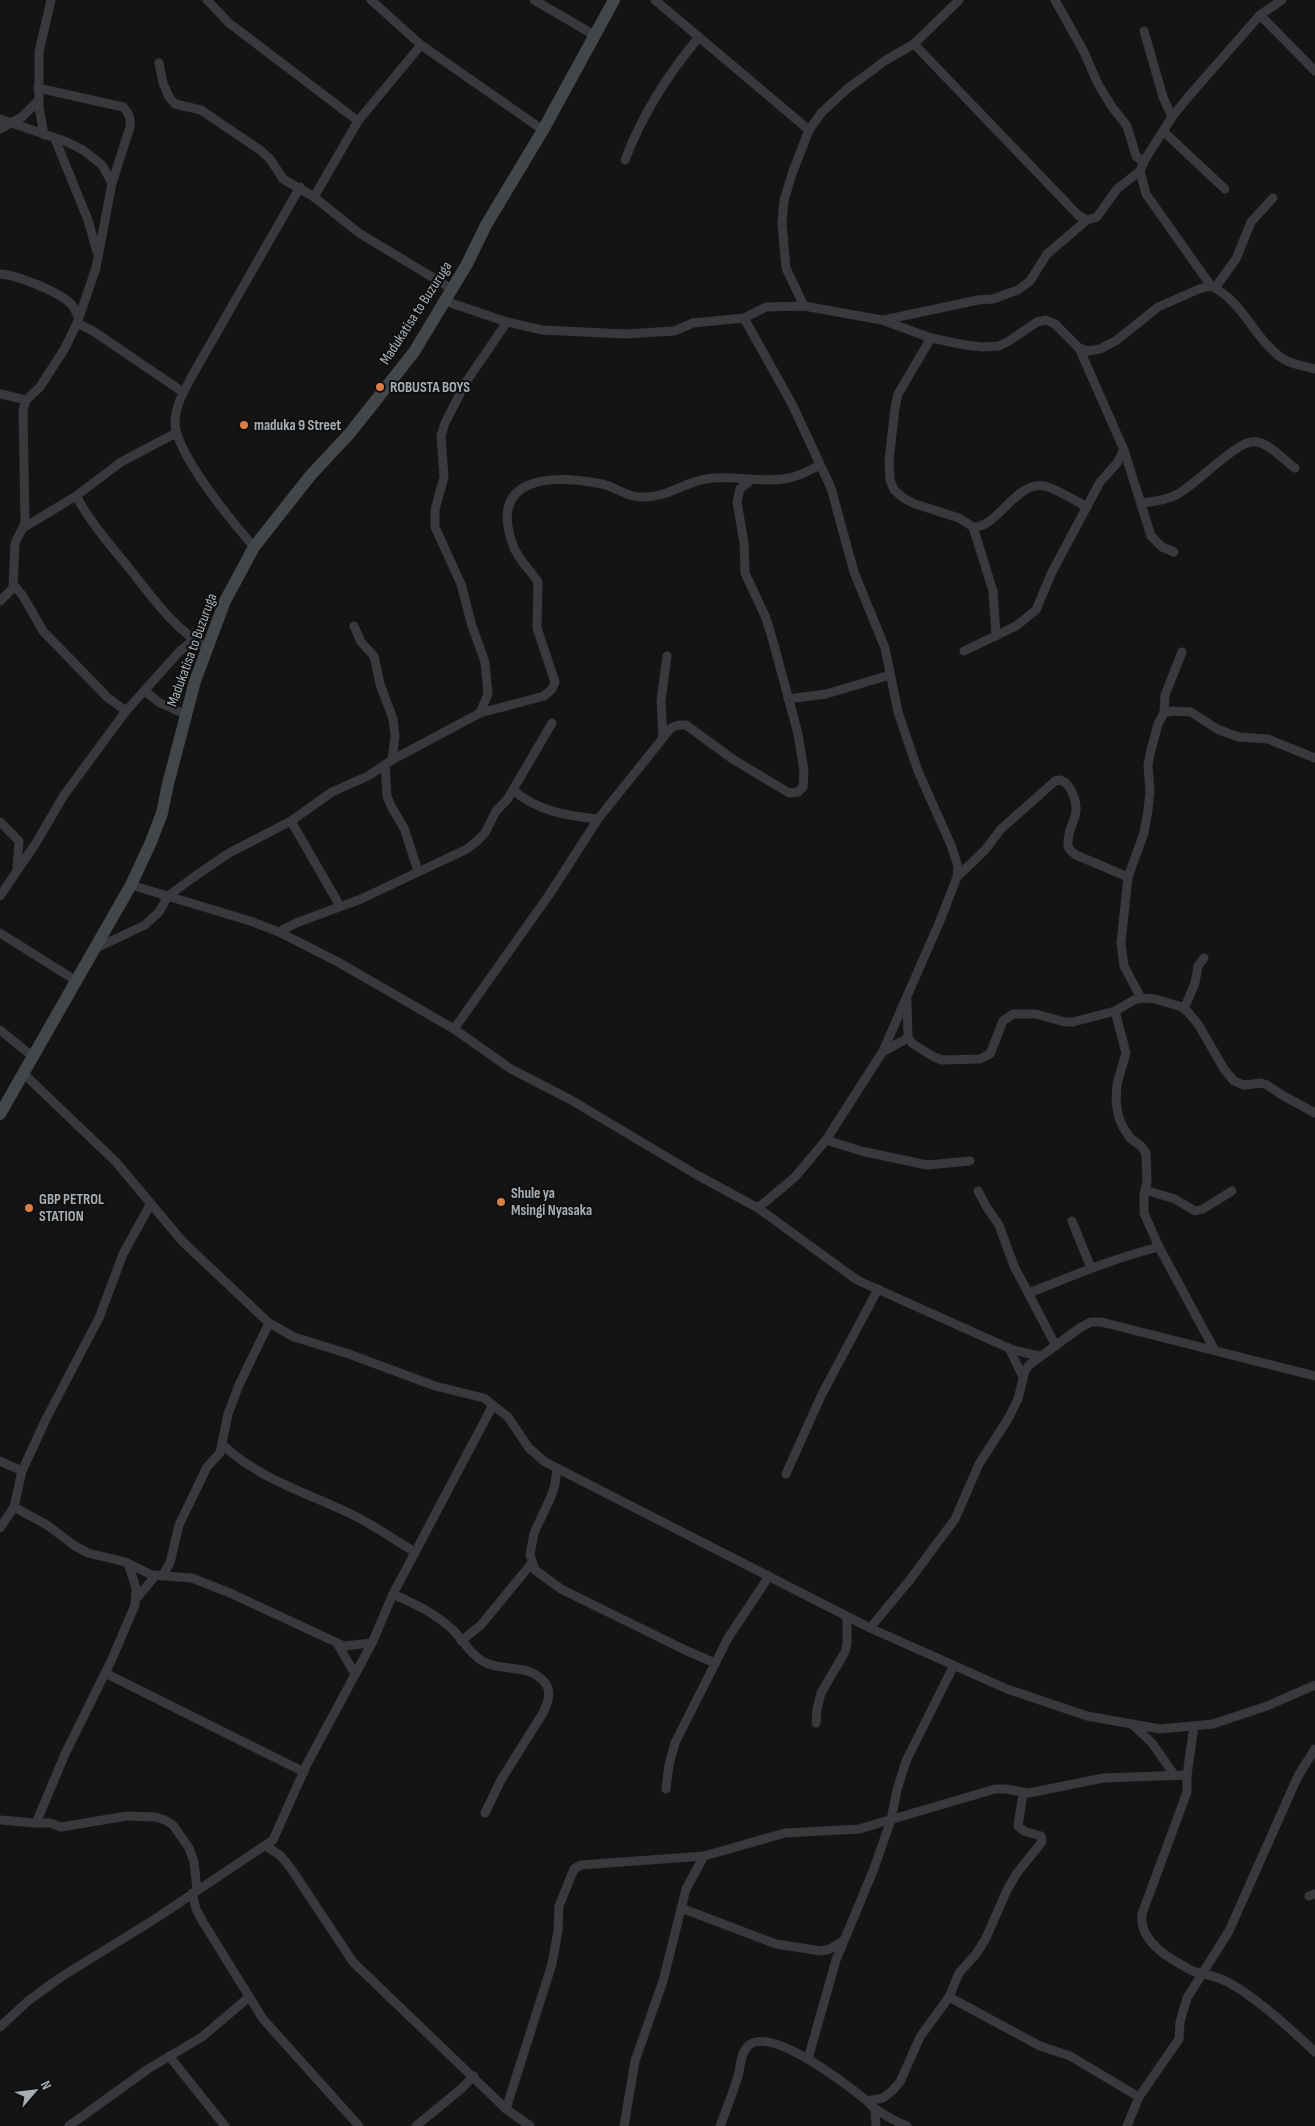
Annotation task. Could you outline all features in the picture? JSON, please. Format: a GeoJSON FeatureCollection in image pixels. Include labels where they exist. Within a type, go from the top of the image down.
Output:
{"type":"FeatureCollection","features":[{"type":"Feature","properties":{"kind":"main road","name":"Madukatisa to Buzuruga"},"geometry":{"type":"LineString","coordinates":[[0,1114],[130,885],[151,842],[162,813],[185,714],[206,648],[225,601],[254,547],[310,476],[350,433],[414,352],[446,301],[486,225],[543,130],[614,0]]}},
{"type":"Feature","properties":{"kind":"street"},"geometry":{"type":"LineString","coordinates":[[44,135],[40,116],[38,88],[39,52],[51,0]]}},
{"type":"Feature","properties":{"kind":"street"},"geometry":{"type":"LineString","coordinates":[[207,0],[229,23],[358,121]]}},
{"type":"Feature","properties":{"kind":"street"},"geometry":{"type":"LineString","coordinates":[[371,0],[421,44],[543,130]]}},
{"type":"Feature","properties":{"kind":"street"},"geometry":{"type":"LineString","coordinates":[[534,0],[596,36]]}},
{"type":"Feature","properties":{"kind":"street"},"geometry":{"type":"LineString","coordinates":[[655,0],[809,130]]}},
{"type":"Feature","properties":{"kind":"street"},"geometry":{"type":"LineString","coordinates":[[804,306],[786,268],[782,223],[784,200],[792,171],[809,130],[822,112],[846,89],[886,60],[914,44],[959,0]]}},
{"type":"Feature","properties":{"kind":"street"},"geometry":{"type":"LineString","coordinates":[[1055,0],[1084,52],[1098,84],[1112,107],[1127,126],[1136,156],[1142,167],[1146,194],[1213,287],[1227,296],[1260,336],[1284,359],[1315,369]]}},
{"type":"Feature","properties":{"kind":"street"},"geometry":{"type":"LineString","coordinates":[[882,320],[978,300],[993,299],[1018,290],[1030,281],[1047,254],[1087,220],[1096,217],[1117,189],[1142,167],[1172,117],[1260,15],[1282,0]]}},
{"type":"Feature","properties":{"kind":"street"},"geometry":{"type":"LineString","coordinates":[[1260,15],[1315,72]]}},
{"type":"Feature","properties":{"kind":"street"},"geometry":{"type":"LineString","coordinates":[[1144,31],[1163,97],[1172,117]]}},
{"type":"Feature","properties":{"kind":"street"},"geometry":{"type":"LineString","coordinates":[[625,160],[645,116],[682,58],[699,37]]}},
{"type":"Feature","properties":{"kind":"street"},"geometry":{"type":"LineString","coordinates":[[314,197],[358,121],[421,44]]}},
{"type":"Feature","properties":{"kind":"street"},"geometry":{"type":"LineString","coordinates":[[914,44],[1078,215],[1087,220]]}},
{"type":"Feature","properties":{"kind":"street"},"geometry":{"type":"LineString","coordinates":[[159,63],[163,83],[169,97],[175,104],[201,110],[260,150],[270,159],[283,179],[300,187],[359,233],[452,289]]}},
{"type":"Feature","properties":{"kind":"street"},"geometry":{"type":"LineString","coordinates":[[0,602],[14,585],[15,543],[25,522],[23,410],[26,400],[40,387],[53,367],[78,321],[88,294],[110,200],[112,183],[130,127],[131,117],[123,106],[38,88]]}},
{"type":"Feature","properties":{"kind":"street"},"geometry":{"type":"LineString","coordinates":[[0,129],[28,112],[39,100]]}},
{"type":"Feature","properties":{"kind":"street"},"geometry":{"type":"LineString","coordinates":[[0,119],[66,142],[94,157],[102,165],[112,183]]}},
{"type":"Feature","properties":{"kind":"street"},"geometry":{"type":"LineString","coordinates":[[1164,132],[1225,189]]}},
{"type":"Feature","properties":{"kind":"street"},"geometry":{"type":"LineString","coordinates":[[56,139],[88,220],[98,255]]}},
{"type":"Feature","properties":{"kind":"street"},"geometry":{"type":"LineString","coordinates":[[254,547],[205,485],[176,433],[176,412],[183,392],[300,187]]}},
{"type":"Feature","properties":{"kind":"street"},"geometry":{"type":"LineString","coordinates":[[1079,348],[1088,351],[1100,349],[1130,332],[1158,307],[1198,289],[1213,287],[1236,259],[1251,222],[1273,198]]}},
{"type":"Feature","properties":{"kind":"street"},"geometry":{"type":"LineString","coordinates":[[0,274],[25,279],[71,303],[78,321],[183,392]]}},
{"type":"Feature","properties":{"kind":"street"},"geometry":{"type":"LineString","coordinates":[[446,301],[507,322],[542,330],[646,334],[674,331],[693,322],[744,318],[766,307],[804,306],[882,320],[932,338],[965,345],[999,346],[1009,342],[1037,322],[1046,320],[1055,324],[1079,348],[1124,450],[1151,536],[1162,547],[1174,552]]}},
{"type":"Feature","properties":{"kind":"street"},"geometry":{"type":"LineString","coordinates":[[744,318],[792,404],[831,488],[854,572],[885,648],[898,712],[918,771],[951,846],[958,867],[958,877]]}},
{"type":"Feature","properties":{"kind":"street"},"geometry":{"type":"LineString","coordinates":[[480,713],[488,694],[485,662],[472,626],[461,584],[435,527],[435,510],[444,477],[441,436],[445,423],[466,382],[507,322]]}},
{"type":"Feature","properties":{"kind":"street"},"geometry":{"type":"LineString","coordinates":[[932,338],[898,394],[889,462],[890,480],[894,490],[910,502],[959,518],[973,528],[993,591],[996,636]]}},
{"type":"Feature","properties":{"kind":"street"},"geometry":{"type":"LineString","coordinates":[[0,394],[26,400]]}},
{"type":"Feature","properties":{"kind":"street"},"geometry":{"type":"LineString","coordinates":[[23,528],[76,496],[120,462],[176,433]]}},
{"type":"Feature","properties":{"kind":"street"},"geometry":{"type":"LineString","coordinates":[[1141,503],[1156,502],[1176,495],[1213,469],[1240,446],[1250,443],[1263,444],[1295,468]]}},
{"type":"Feature","properties":{"kind":"street"},"geometry":{"type":"LineString","coordinates":[[964,651],[1024,622],[1036,610],[1052,572],[1100,482],[1117,463],[1124,450]]}},
{"type":"Feature","properties":{"kind":"street"},"geometry":{"type":"LineString","coordinates":[[93,949],[145,925],[159,912],[168,896],[229,853],[291,821],[321,798],[368,776],[480,713],[544,696],[552,689],[555,682],[537,628],[538,582],[518,556],[510,534],[507,507],[509,500],[519,490],[534,482],[542,481],[587,482],[604,484],[629,496],[655,497],[706,479],[734,477],[751,480],[790,478],[820,465]]}},
{"type":"Feature","properties":{"kind":"street"},"geometry":{"type":"LineString","coordinates":[[454,1029],[549,894],[598,819],[671,728],[679,724],[686,725],[734,760],[789,793],[798,792],[803,787],[804,771],[798,734],[766,618],[745,573],[744,543],[737,502],[740,489],[751,480]]}},
{"type":"Feature","properties":{"kind":"street"},"geometry":{"type":"LineString","coordinates":[[973,528],[984,525],[1023,492],[1040,486],[1055,490],[1087,507]]}},
{"type":"Feature","properties":{"kind":"street"},"geometry":{"type":"LineString","coordinates":[[76,496],[98,530],[170,618],[193,640],[206,648]]}},
{"type":"Feature","properties":{"kind":"street"},"geometry":{"type":"LineString","coordinates":[[14,585],[23,596],[43,631],[107,697],[126,711]]}},
{"type":"Feature","properties":{"kind":"street"},"geometry":{"type":"LineString","coordinates":[[354,626],[362,642],[374,656],[380,684],[393,719],[395,736],[389,763],[387,796],[406,835],[418,871]]}},
{"type":"Feature","properties":{"kind":"street"},"geometry":{"type":"LineString","coordinates":[[0,896],[36,843],[64,795],[126,711],[179,652],[193,640]]}},
{"type":"Feature","properties":{"kind":"street"},"geometry":{"type":"LineString","coordinates":[[1141,998],[1122,958],[1121,943],[1128,877],[1144,833],[1150,792],[1149,758],[1158,724],[1164,714],[1165,695],[1182,652]]}},
{"type":"Feature","properties":{"kind":"street"},"geometry":{"type":"LineString","coordinates":[[663,737],[661,701],[667,656]]}},
{"type":"Feature","properties":{"kind":"street"},"geometry":{"type":"LineString","coordinates":[[788,699],[826,694],[890,675]]}},
{"type":"Feature","properties":{"kind":"street"},"geometry":{"type":"LineString","coordinates":[[145,691],[160,703],[185,714]]}},
{"type":"Feature","properties":{"kind":"street"},"geometry":{"type":"LineString","coordinates":[[1164,714],[1172,711],[1191,712],[1217,729],[1230,734],[1239,737],[1268,739],[1315,758]]}},
{"type":"Feature","properties":{"kind":"street"},"geometry":{"type":"LineString","coordinates":[[279,932],[296,923],[361,899],[467,849],[484,833],[496,811],[514,791],[552,722]]}},
{"type":"Feature","properties":{"kind":"street"},"geometry":{"type":"LineString","coordinates":[[758,1208],[795,1177],[826,1140],[883,1051],[958,877],[985,850],[1001,829],[1055,781],[1060,780],[1067,784],[1076,803],[1075,820],[1068,842],[1070,850],[1076,855],[1128,877]]}},
{"type":"Feature","properties":{"kind":"street"},"geometry":{"type":"LineString","coordinates":[[514,791],[528,802],[543,809],[576,817],[598,819]]}},
{"type":"Feature","properties":{"kind":"street"},"geometry":{"type":"LineString","coordinates":[[291,821],[340,906]]}},
{"type":"Feature","properties":{"kind":"street"},"geometry":{"type":"LineString","coordinates":[[0,822],[19,841],[17,870]]}},
{"type":"Feature","properties":{"kind":"street"},"geometry":{"type":"LineString","coordinates":[[130,885],[250,921],[279,932],[364,976],[454,1029],[511,1069],[571,1100],[649,1147],[758,1208],[857,1280],[1009,1348],[1040,1356]]}},
{"type":"Feature","properties":{"kind":"street"},"geometry":{"type":"LineString","coordinates":[[0,933],[75,980]]}},
{"type":"Feature","properties":{"kind":"street"},"geometry":{"type":"LineString","coordinates":[[1184,1009],[1195,983],[1198,966],[1204,958]]}},
{"type":"Feature","properties":{"kind":"street"},"geometry":{"type":"LineString","coordinates":[[907,998],[908,1038],[913,1044],[934,1057],[963,1061],[980,1059],[990,1054],[1003,1021],[1012,1014],[1036,1014],[1065,1022],[1073,1022],[1115,1011],[1141,998],[1170,1002],[1184,1009],[1198,1024],[1224,1069],[1234,1081],[1244,1085],[1261,1083],[1268,1085],[1315,1113]]}},
{"type":"Feature","properties":{"kind":"street"},"geometry":{"type":"LineString","coordinates":[[1115,1011],[1126,1053],[1117,1084],[1116,1103],[1123,1128],[1130,1138],[1141,1146],[1146,1153],[1147,1182],[1144,1213],[1159,1247],[1214,1350]]}},
{"type":"Feature","properties":{"kind":"street"},"geometry":{"type":"LineString","coordinates":[[0,1030],[33,1057]]}},
{"type":"Feature","properties":{"kind":"street"},"geometry":{"type":"LineString","coordinates":[[883,1051],[908,1038]]}},
{"type":"Feature","properties":{"kind":"street"},"geometry":{"type":"LineString","coordinates":[[24,1074],[116,1162],[182,1241],[269,1323],[294,1337],[348,1354],[434,1386],[477,1395],[493,1405],[512,1422],[536,1455],[557,1468],[870,1628],[953,1667],[1048,1704],[1087,1716],[1160,1729],[1222,1722],[1315,1685]]}},
{"type":"Feature","properties":{"kind":"street"},"geometry":{"type":"LineString","coordinates":[[826,1140],[861,1151],[927,1165],[970,1161]]}},
{"type":"Feature","properties":{"kind":"street"},"geometry":{"type":"LineString","coordinates":[[978,1190],[999,1225],[1011,1258],[1056,1346]]}},
{"type":"Feature","properties":{"kind":"street"},"geometry":{"type":"LineString","coordinates":[[1145,1190],[1174,1199],[1195,1210],[1203,1209],[1232,1191]]}},
{"type":"Feature","properties":{"kind":"street"},"geometry":{"type":"LineString","coordinates":[[0,1528],[14,1507],[22,1471],[70,1369],[86,1344],[99,1318],[123,1254],[150,1205]]}},
{"type":"Feature","properties":{"kind":"street"},"geometry":{"type":"LineString","coordinates":[[1072,1221],[1091,1268]]}},
{"type":"Feature","properties":{"kind":"street"},"geometry":{"type":"LineString","coordinates":[[1029,1293],[1124,1255],[1159,1247]]}},
{"type":"Feature","properties":{"kind":"street"},"geometry":{"type":"LineString","coordinates":[[786,1474],[821,1396],[878,1290]]}},
{"type":"Feature","properties":{"kind":"street"},"geometry":{"type":"LineString","coordinates":[[870,1628],[910,1580],[954,1519],[979,1464],[1018,1400],[1023,1377],[1029,1365],[1081,1327],[1091,1322],[1101,1322],[1315,1376]]}},
{"type":"Feature","properties":{"kind":"street"},"geometry":{"type":"LineString","coordinates":[[36,1823],[65,1754],[105,1673],[137,1598],[159,1576],[172,1555],[179,1524],[207,1467],[220,1452],[228,1414],[239,1385],[269,1323]]}},
{"type":"Feature","properties":{"kind":"street"},"geometry":{"type":"LineString","coordinates":[[1009,1348],[1023,1377]]}},
{"type":"Feature","properties":{"kind":"street"},"geometry":{"type":"LineString","coordinates":[[0,2027],[28,2001],[61,1977],[156,1919],[273,1840],[304,1772],[372,1643],[393,1594],[493,1405]]}},
{"type":"Feature","properties":{"kind":"street"},"geometry":{"type":"LineString","coordinates":[[222,1444],[243,1463],[353,1515],[415,1552]]}},
{"type":"Feature","properties":{"kind":"street"},"geometry":{"type":"LineString","coordinates":[[0,1461],[22,1471]]}},
{"type":"Feature","properties":{"kind":"street"},"geometry":{"type":"LineString","coordinates":[[557,1468],[555,1485],[534,1533],[530,1555],[531,1564],[535,1570],[562,1588],[685,1650],[715,1663]]}},
{"type":"Feature","properties":{"kind":"street"},"geometry":{"type":"LineString","coordinates":[[14,1507],[47,1525],[81,1550],[128,1563],[159,1576],[187,1577],[223,1590],[338,1645],[372,1643]]}},
{"type":"Feature","properties":{"kind":"street"},"geometry":{"type":"LineString","coordinates":[[128,1563],[136,1588],[137,1598]]}},
{"type":"Feature","properties":{"kind":"street"},"geometry":{"type":"LineString","coordinates":[[461,1641],[481,1625],[531,1564]]}},
{"type":"Feature","properties":{"kind":"street"},"geometry":{"type":"LineString","coordinates":[[666,1789],[669,1765],[675,1744],[728,1638],[770,1576]]}},
{"type":"Feature","properties":{"kind":"street"},"geometry":{"type":"LineString","coordinates":[[393,1594],[420,1606],[438,1617],[454,1631],[471,1653],[482,1662],[502,1668],[517,1668],[530,1672],[546,1685],[549,1692],[548,1702],[543,1713],[502,1780],[485,1813]]}},
{"type":"Feature","properties":{"kind":"street"},"geometry":{"type":"LineString","coordinates":[[816,1723],[817,1709],[822,1693],[845,1652],[847,1644],[847,1617]]}},
{"type":"Feature","properties":{"kind":"street"},"geometry":{"type":"LineString","coordinates":[[338,1645],[355,1674]]}},
{"type":"Feature","properties":{"kind":"street"},"geometry":{"type":"LineString","coordinates":[[808,2058],[836,1960],[873,1872],[891,1820],[897,1790],[906,1762],[953,1667]]}},
{"type":"Feature","properties":{"kind":"street"},"geometry":{"type":"LineString","coordinates":[[105,1673],[304,1772]]}},
{"type":"Feature","properties":{"kind":"street"},"geometry":{"type":"LineString","coordinates":[[1132,1725],[1152,1743],[1175,1776]]}},
{"type":"Feature","properties":{"kind":"street"},"geometry":{"type":"LineString","coordinates":[[1194,1726],[1187,1775],[1187,1792],[1183,1808],[1141,1920],[1147,1936],[1155,1947],[1195,1972],[1221,1977],[1259,2002],[1315,2052]]}},
{"type":"Feature","properties":{"kind":"street"},"geometry":{"type":"LineString","coordinates":[[1127,2126],[1139,2096],[1179,2039],[1180,2022],[1187,1998],[1229,1931],[1298,1776],[1315,1749]]}},
{"type":"Feature","properties":{"kind":"street"},"geometry":{"type":"LineString","coordinates":[[506,2109],[552,1964],[558,1931],[559,1906],[574,1869],[588,1863],[704,1856],[785,1833],[859,1829],[995,1789],[1006,1789],[1023,1793],[1042,1791],[1103,1778],[1187,1775]]}},
{"type":"Feature","properties":{"kind":"street"},"geometry":{"type":"LineString","coordinates":[[866,2101],[883,2098],[892,2092],[900,2082],[920,2037],[949,1997],[959,1973],[976,1954],[986,1938],[995,1913],[1010,1884],[1042,1842],[1041,1836],[1024,1831],[1018,1826],[1023,1793]]}},
{"type":"Feature","properties":{"kind":"street"},"geometry":{"type":"LineString","coordinates":[[0,1820],[36,1823],[50,1822],[61,1827],[71,1827],[106,1818],[126,1816],[156,1817],[173,1825],[189,1848],[194,1862],[196,1909],[249,1998],[263,2019],[359,2126]]}},
{"type":"Feature","properties":{"kind":"street"},"geometry":{"type":"LineString","coordinates":[[266,1846],[281,1856],[292,1870],[352,1962],[474,2076],[506,2109],[530,2126]]}},
{"type":"Feature","properties":{"kind":"street"},"geometry":{"type":"LineString","coordinates":[[624,2126],[635,2061],[663,1981],[686,1889],[704,1856]]}},
{"type":"Feature","properties":{"kind":"street"},"geometry":{"type":"LineString","coordinates":[[682,1908],[776,1944],[821,1951],[830,1949],[843,1941]]}},
{"type":"Feature","properties":{"kind":"street"},"geometry":{"type":"LineString","coordinates":[[949,1997],[1040,2046],[1070,2056],[1139,2096]]}},
{"type":"Feature","properties":{"kind":"street"},"geometry":{"type":"LineString","coordinates":[[69,2126],[169,2056],[202,2037],[249,1998]]}},
{"type":"Feature","properties":{"kind":"street"},"geometry":{"type":"LineString","coordinates":[[720,2126],[739,2074],[745,2050],[750,2044],[758,2041],[766,2041],[808,2058],[875,2109],[907,2126]]}},
{"type":"Feature","properties":{"kind":"street"},"geometry":{"type":"LineString","coordinates":[[169,2056],[222,2123],[211,2126]]}},
{"type":"Feature","properties":{"kind":"street"},"geometry":{"type":"LineString","coordinates":[[416,2126],[474,2076]]}},
{"type":"Feature","properties":{"kind":"street"},"geometry":{"type":"LineString","coordinates":[[875,2109],[876,2126]]}},
{"type":"Feature","properties":{"kind":"place","name":"ROBUSTA BOYS"},"geometry":{"type":"Point","coordinates":[380,387]}},
{"type":"Feature","properties":{"kind":"place","name":"maduka 9 Street"},"geometry":{"type":"Point","coordinates":[244,425]}},
{"type":"Feature","properties":{"kind":"place","name":"Shule ya Msingi Nyasaka"},"geometry":{"type":"Point","coordinates":[501,1202]}},
{"type":"Feature","properties":{"kind":"place","name":"GBP PETROL STATION"},"geometry":{"type":"Point","coordinates":[29,1208]}}]}
